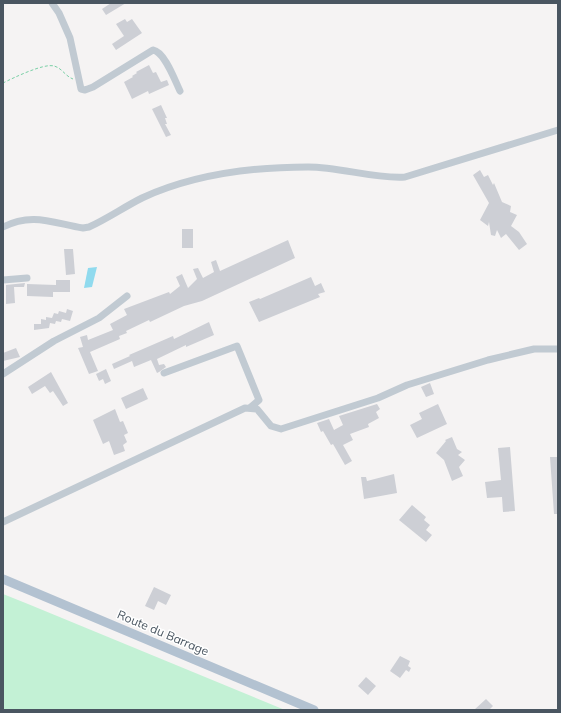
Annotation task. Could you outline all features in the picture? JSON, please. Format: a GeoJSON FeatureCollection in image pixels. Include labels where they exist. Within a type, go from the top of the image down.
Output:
{"type":"FeatureCollection","features":[{"type":"Feature","properties":{"kind":"main road","name":"Route du Barrage"},"geometry":{"type":"LineString","coordinates":[[3,579],[314,710]]}},
{"type":"Feature","properties":{"kind":"street"},"geometry":{"type":"LineString","coordinates":[[52,3],[60,13],[70,38],[80,88],[85,90],[150,52],[156,50],[160,52],[167,63],[180,91]]}},
{"type":"Feature","properties":{"kind":"street"},"geometry":{"type":"LineString","coordinates":[[3,227],[29,218],[83,228],[89,227],[142,198],[161,190],[201,178],[245,169],[284,167],[333,168],[388,177],[405,177],[558,130]]}},
{"type":"Feature","properties":{"kind":"street"},"geometry":{"type":"LineString","coordinates":[[3,280],[27,278]]}},
{"type":"Feature","properties":{"kind":"street"},"geometry":{"type":"LineString","coordinates":[[3,374],[54,341],[99,318],[127,296]]}},
{"type":"Feature","properties":{"kind":"street"},"geometry":{"type":"LineString","coordinates":[[164,373],[236,346],[259,400],[251,407]]}},
{"type":"Feature","properties":{"kind":"street"},"geometry":{"type":"LineString","coordinates":[[3,522],[245,408],[251,407],[257,409],[271,426],[281,429],[378,398],[407,385],[488,360],[534,349],[558,349]]}},
{"type":"Feature","properties":{"kind":"path"},"geometry":{"type":"LineString","coordinates":[[3,83],[20,75],[50,66],[56,67],[66,76],[79,80]]}},
{"type":"Feature","properties":{"kind":"green space"},"geometry":{"type":"Polygon","coordinates":[[[3,594],[28,604],[285,710],[3,710],[3,594]]]}},
{"type":"Feature","properties":{"kind":"water"},"geometry":{"type":"Polygon","coordinates":[[[97,267],[92,287],[84,288],[88,268],[97,267]]]}},
{"type":"Feature","properties":{"kind":"building"},"geometry":{"type":"Polygon","coordinates":[[[111,3],[126,3],[106,15],[102,9],[111,3]]]}},
{"type":"Feature","properties":{"kind":"building"},"geometry":{"type":"Polygon","coordinates":[[[125,19],[127,22],[132,19],[142,33],[116,50],[112,44],[124,36],[116,24],[125,19]]]}},
{"type":"Feature","properties":{"kind":"building"},"geometry":{"type":"Polygon","coordinates":[[[149,65],[153,73],[156,72],[161,82],[167,80],[169,85],[149,94],[148,91],[132,99],[124,82],[133,77],[132,76],[137,73],[136,72],[149,65]]]}},
{"type":"Feature","properties":{"kind":"building"},"geometry":{"type":"Polygon","coordinates":[[[161,105],[167,118],[165,118],[167,124],[165,124],[171,135],[166,137],[152,109],[161,105]]]}},
{"type":"Feature","properties":{"kind":"building"},"geometry":{"type":"Polygon","coordinates":[[[480,170],[484,177],[488,175],[493,185],[494,183],[502,202],[511,206],[510,212],[517,215],[511,226],[519,232],[527,244],[519,250],[506,234],[501,238],[497,230],[495,236],[491,235],[489,222],[488,226],[480,220],[489,203],[473,175],[480,170]]]}},
{"type":"Feature","properties":{"kind":"building"},"geometry":{"type":"Polygon","coordinates":[[[182,229],[193,229],[193,248],[182,248],[182,229]]]}},
{"type":"Feature","properties":{"kind":"building"},"geometry":{"type":"Polygon","coordinates":[[[288,240],[295,258],[202,301],[184,306],[150,322],[149,320],[126,331],[127,333],[119,336],[120,339],[90,352],[98,371],[89,374],[78,348],[83,347],[80,337],[87,335],[88,340],[113,330],[110,324],[127,315],[124,309],[169,292],[170,294],[180,286],[176,277],[182,274],[188,288],[197,279],[193,269],[198,268],[203,278],[214,272],[211,262],[216,260],[220,271],[288,240]]]}},
{"type":"Feature","properties":{"kind":"building"},"geometry":{"type":"Polygon","coordinates":[[[64,249],[73,249],[75,274],[66,275],[64,249]]]}},
{"type":"Feature","properties":{"kind":"building"},"geometry":{"type":"Polygon","coordinates":[[[311,277],[315,286],[321,283],[325,292],[318,294],[320,297],[259,322],[249,302],[259,298],[260,299],[311,277]]]}},
{"type":"Feature","properties":{"kind":"building"},"geometry":{"type":"Polygon","coordinates":[[[56,280],[70,280],[70,292],[53,292],[53,297],[27,296],[27,284],[56,285],[56,280]]]}},
{"type":"Feature","properties":{"kind":"building"},"geometry":{"type":"Polygon","coordinates":[[[25,283],[24,287],[14,287],[15,303],[6,304],[6,285],[25,283]]]}},
{"type":"Feature","properties":{"kind":"building"},"geometry":{"type":"Polygon","coordinates":[[[67,309],[73,311],[70,321],[62,319],[61,322],[56,321],[55,324],[50,323],[49,328],[34,330],[34,324],[41,324],[41,319],[46,320],[46,317],[52,318],[54,313],[58,314],[59,311],[66,313],[67,309]]]}},
{"type":"Feature","properties":{"kind":"building"},"geometry":{"type":"Polygon","coordinates":[[[209,322],[214,335],[186,347],[186,345],[157,359],[159,365],[164,364],[166,367],[157,373],[151,360],[134,367],[132,361],[114,369],[112,364],[130,356],[129,355],[173,336],[174,339],[209,322]]]}},
{"type":"Feature","properties":{"kind":"building"},"geometry":{"type":"Polygon","coordinates":[[[16,348],[20,357],[3,361],[3,353],[16,348]]]}},
{"type":"Feature","properties":{"kind":"building"},"geometry":{"type":"Polygon","coordinates":[[[106,369],[111,381],[105,384],[103,379],[99,381],[96,374],[106,369]]]}},
{"type":"Feature","properties":{"kind":"building"},"geometry":{"type":"Polygon","coordinates":[[[51,372],[68,403],[63,406],[53,391],[50,393],[45,386],[32,394],[28,387],[51,372]]]}},
{"type":"Feature","properties":{"kind":"building"},"geometry":{"type":"Polygon","coordinates":[[[430,383],[434,394],[426,397],[421,387],[430,383]]]}},
{"type":"Feature","properties":{"kind":"building"},"geometry":{"type":"Polygon","coordinates":[[[143,388],[148,399],[126,409],[121,398],[143,388]]]}},
{"type":"Feature","properties":{"kind":"building"},"geometry":{"type":"Polygon","coordinates":[[[377,404],[380,409],[376,412],[379,418],[368,424],[369,427],[350,434],[353,440],[343,445],[352,461],[345,465],[333,444],[331,445],[323,431],[321,432],[317,423],[329,419],[334,430],[343,425],[339,416],[377,404]]]}},
{"type":"Feature","properties":{"kind":"building"},"geometry":{"type":"Polygon","coordinates":[[[438,404],[447,424],[417,438],[410,425],[422,419],[419,413],[438,404]]]}},
{"type":"Feature","properties":{"kind":"building"},"geometry":{"type":"Polygon","coordinates":[[[115,409],[120,422],[123,421],[128,433],[124,435],[127,442],[123,445],[125,451],[114,455],[109,441],[103,444],[93,420],[115,409]]]}},
{"type":"Feature","properties":{"kind":"building"},"geometry":{"type":"Polygon","coordinates":[[[452,437],[457,449],[462,452],[458,455],[465,460],[459,467],[463,476],[452,481],[444,460],[436,453],[446,441],[445,440],[452,437]]]}},
{"type":"Feature","properties":{"kind":"building"},"geometry":{"type":"Polygon","coordinates":[[[510,447],[515,511],[503,512],[502,497],[487,498],[485,482],[501,480],[498,448],[510,447]]]}},
{"type":"Feature","properties":{"kind":"building"},"geometry":{"type":"Polygon","coordinates":[[[550,457],[558,457],[558,514],[554,514],[550,457]]]}},
{"type":"Feature","properties":{"kind":"building"},"geometry":{"type":"Polygon","coordinates":[[[394,474],[397,493],[364,499],[361,477],[366,477],[367,481],[394,474]]]}},
{"type":"Feature","properties":{"kind":"building"},"geometry":{"type":"Polygon","coordinates":[[[412,505],[426,517],[424,520],[430,525],[426,530],[432,535],[426,542],[399,520],[412,505]]]}},
{"type":"Feature","properties":{"kind":"building"},"geometry":{"type":"Polygon","coordinates":[[[154,587],[171,595],[166,605],[158,601],[154,610],[145,606],[154,587]]]}},
{"type":"Feature","properties":{"kind":"building"},"geometry":{"type":"Polygon","coordinates":[[[400,656],[410,661],[408,666],[411,668],[409,672],[406,670],[400,678],[390,671],[400,656]]]}},
{"type":"Feature","properties":{"kind":"building"},"geometry":{"type":"Polygon","coordinates":[[[366,677],[376,686],[368,695],[358,686],[366,677]]]}},
{"type":"Feature","properties":{"kind":"building"},"geometry":{"type":"Polygon","coordinates":[[[486,699],[493,706],[489,710],[474,710],[486,699]]]}}]}
